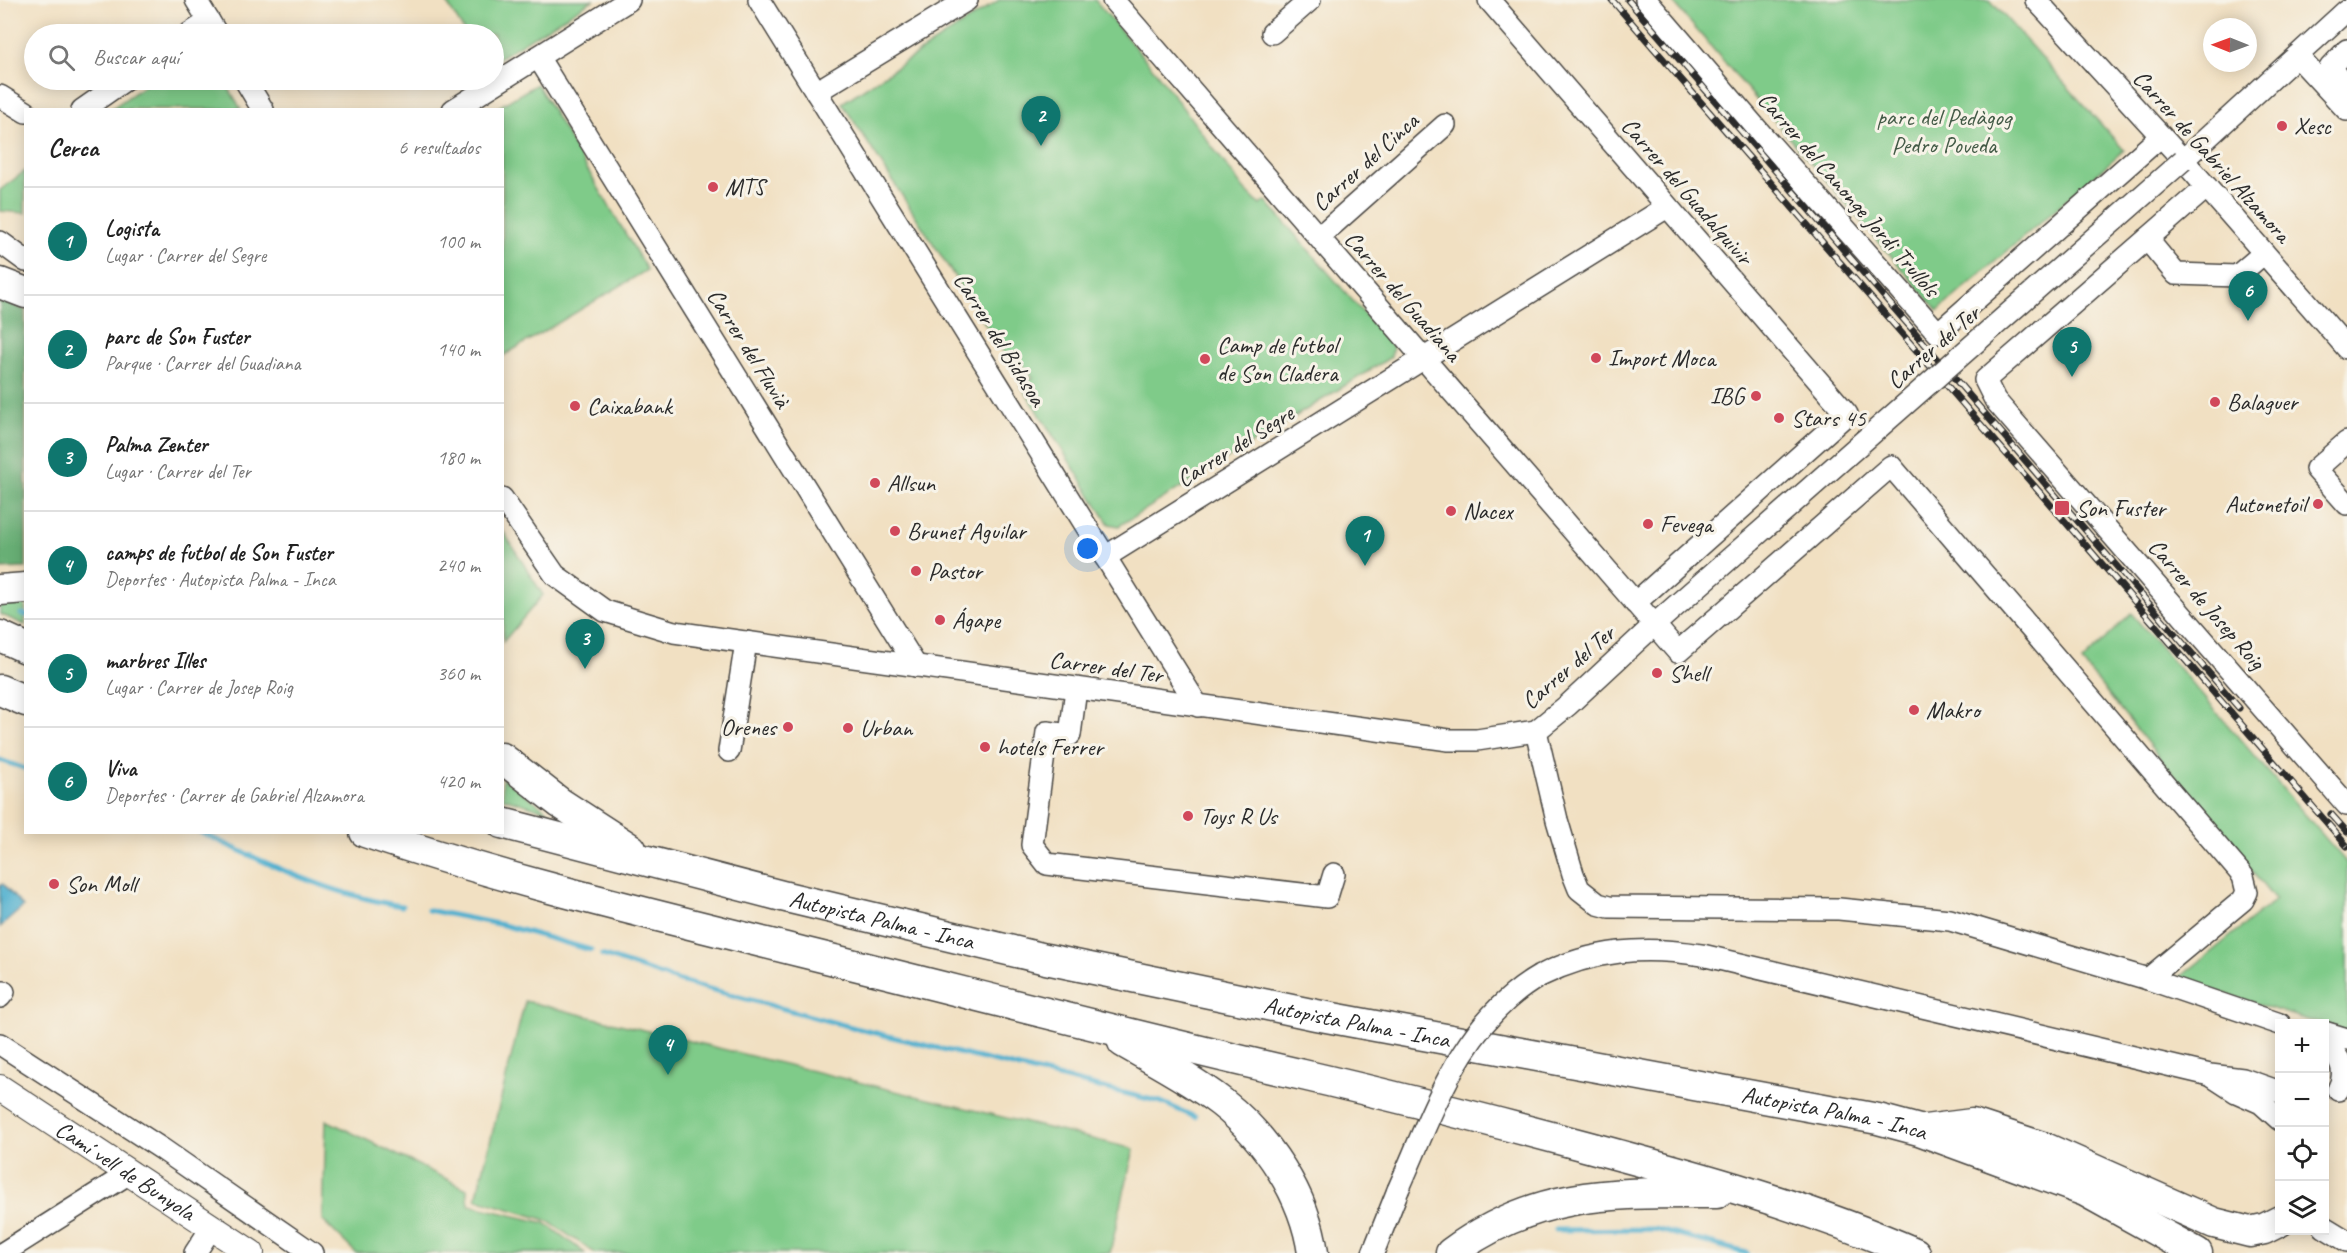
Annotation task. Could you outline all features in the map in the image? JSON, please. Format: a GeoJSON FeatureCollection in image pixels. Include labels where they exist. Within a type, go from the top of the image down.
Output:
{"type":"FeatureCollection","features":[{"type":"Feature","properties":{"kind":"highway"},"geometry":{"type":"LineString","coordinates":[[0,283],[24,292]]}},
{"type":"Feature","properties":{"kind":"highway"},"geometry":{"type":"LineString","coordinates":[[0,590],[24,588]]}},
{"type":"Feature","properties":{"kind":"highway"},"geometry":{"type":"LineString","coordinates":[[0,636],[24,647]]}},
{"type":"Feature","properties":{"kind":"highway"},"geometry":{"type":"LineString","coordinates":[[0,690],[24,700]]}},
{"type":"Feature","properties":{"kind":"highway"},"geometry":{"type":"LineString","coordinates":[[504,760],[560,803],[651,863]]}},
{"type":"Feature","properties":{"kind":"highway","name":"Autopista Palma - Inca"},"geometry":{"type":"LineString","coordinates":[[504,823],[651,863],[870,918],[1137,978],[1316,1015],[1878,1119],[1919,1130],[2085,1191],[2197,1253]]}},
{"type":"Feature","properties":{"kind":"highway","name":"Autopista Palma - Inca"},"geometry":{"type":"LineString","coordinates":[[373,834],[564,892],[1089,1023],[1414,1101],[1652,1164],[1751,1193],[1870,1233],[1915,1253]]}},
{"type":"Feature","properties":{"kind":"highway"},"geometry":{"type":"LineString","coordinates":[[1089,1023],[1192,1082],[1222,1103],[1252,1132],[1280,1168],[1292,1190],[1307,1226],[1313,1253]]}},
{"type":"Feature","properties":{"kind":"highway"},"geometry":{"type":"LineString","coordinates":[[1919,1130],[1972,1124],[2045,1148],[2214,1223],[2250,1232],[2275,1224]]}},
{"type":"Feature","properties":{"kind":"highway"},"geometry":{"type":"LineString","coordinates":[[1451,1253],[1506,1220],[1555,1202],[1633,1193],[1751,1193]]}},
{"type":"Feature","properties":{"kind":"main road","name":"Camí vell de Bunyola"},"geometry":{"type":"LineString","coordinates":[[0,1088],[251,1253]]}},
{"type":"Feature","properties":{"kind":"street"},"geometry":{"type":"LineString","coordinates":[[196,0],[211,24]]}},
{"type":"Feature","properties":{"kind":"street"},"geometry":{"type":"LineString","coordinates":[[504,78],[629,0]]}},
{"type":"Feature","properties":{"kind":"street","name":"Carrer del Bidasoa"},"geometry":{"type":"LineString","coordinates":[[759,0],[1198,706]]}},
{"type":"Feature","properties":{"kind":"street"},"geometry":{"type":"LineString","coordinates":[[816,92],[967,0]]}},
{"type":"Feature","properties":{"kind":"street","name":"Carrer del Guadiana"},"geometry":{"type":"LineString","coordinates":[[1113,0],[1677,652],[1892,465],[2243,876],[2247,892],[2243,900],[2148,979]]}},
{"type":"Feature","properties":{"kind":"street"},"geometry":{"type":"LineString","coordinates":[[1272,33],[1310,0]]}},
{"type":"Feature","properties":{"kind":"street","name":"Carrer del Guadalquivir"},"geometry":{"type":"LineString","coordinates":[[1489,0],[1846,414],[1635,603]]}},
{"type":"Feature","properties":{"kind":"street","name":"Carrer del Canonge Jordi Trullols"},"geometry":{"type":"LineString","coordinates":[[1646,0],[1938,333],[2161,136]]}},
{"type":"Feature","properties":{"kind":"street","name":"Carrer de Gabriel Alzamora"},"geometry":{"type":"LineString","coordinates":[[2036,0],[2183,160],[2347,348]]}},
{"type":"Feature","properties":{"kind":"street","name":"Carrer del Ter"},"geometry":{"type":"LineString","coordinates":[[504,501],[555,575],[605,611],[674,632],[1449,740],[1477,740],[1536,730],[1568,705],[1654,625],[2345,15]]}},
{"type":"Feature","properties":{"kind":"street"},"geometry":{"type":"LineString","coordinates":[[2347,51],[2330,68],[2347,88]]}},
{"type":"Feature","properties":{"kind":"street"},"geometry":{"type":"LineString","coordinates":[[2297,56],[2347,110]]}},
{"type":"Feature","properties":{"kind":"street","name":"Carrer del Fluvià"},"geometry":{"type":"LineString","coordinates":[[538,57],[916,666]]}},
{"type":"Feature","properties":{"kind":"street"},"geometry":{"type":"LineString","coordinates":[[85,108],[111,90]]}},
{"type":"Feature","properties":{"kind":"street"},"geometry":{"type":"LineString","coordinates":[[251,90],[262,108]]}},
{"type":"Feature","properties":{"kind":"street"},"geometry":{"type":"LineString","coordinates":[[456,108],[485,90]]}},
{"type":"Feature","properties":{"kind":"street"},"geometry":{"type":"LineString","coordinates":[[0,96],[24,111]]}},
{"type":"Feature","properties":{"kind":"street","name":"Carrer del Cinca"},"geometry":{"type":"LineString","coordinates":[[1319,237],[1445,125]]}},
{"type":"Feature","properties":{"kind":"street"},"geometry":{"type":"LineString","coordinates":[[2207,188],[2147,240],[2176,274],[2237,276],[2264,253]]}},
{"type":"Feature","properties":{"kind":"street","name":"Carrer del Segre"},"geometry":{"type":"LineString","coordinates":[[1106,557],[1667,207]]}},
{"type":"Feature","properties":{"kind":"street","name":"Carrer de Josep Roig"},"geometry":{"type":"LineString","coordinates":[[2147,240],[1985,380],[1995,400],[2346,801]]}},
{"type":"Feature","properties":{"kind":"street"},"geometry":{"type":"LineString","coordinates":[[0,242],[24,260]]}},
{"type":"Feature","properties":{"kind":"street"},"geometry":{"type":"LineString","coordinates":[[0,252],[24,260]]}},
{"type":"Feature","properties":{"kind":"street"},"geometry":{"type":"LineString","coordinates":[[2347,442],[2316,469],[2347,504]]}},
{"type":"Feature","properties":{"kind":"street"},"geometry":{"type":"LineString","coordinates":[[729,751],[746,642]]}},
{"type":"Feature","properties":{"kind":"street"},"geometry":{"type":"LineString","coordinates":[[1076,688],[1070,735],[1047,732],[1032,845],[1047,864],[1327,897],[1334,874]]}},
{"type":"Feature","properties":{"kind":"street"},"geometry":{"type":"LineString","coordinates":[[1536,730],[1557,820],[1573,874],[1579,889],[1598,904],[1609,907],[1839,909],[1950,920],[2148,979],[2275,1022]]}},
{"type":"Feature","properties":{"kind":"street"},"geometry":{"type":"LineString","coordinates":[[1373,1253],[1437,1102],[1466,1047],[1483,1023],[1503,1003],[1540,976],[1578,960],[1616,951],[1644,950],[1693,954],[2210,1075],[2242,1079],[2275,1090]]}},
{"type":"Feature","properties":{"kind":"street"},"geometry":{"type":"LineString","coordinates":[[2329,1033],[2347,1040]]}},
{"type":"Feature","properties":{"kind":"street"},"geometry":{"type":"LineString","coordinates":[[0,1044],[162,1149],[312,1253]]}},
{"type":"Feature","properties":{"kind":"street"},"geometry":{"type":"LineString","coordinates":[[2329,1049],[2334,1051],[2342,1061],[2344,1076],[2334,1093]]}},
{"type":"Feature","properties":{"kind":"street"},"geometry":{"type":"LineString","coordinates":[[2210,1075],[2236,1092],[2261,1103],[2275,1116]]}},
{"type":"Feature","properties":{"kind":"street"},"geometry":{"type":"LineString","coordinates":[[3,1253],[130,1172]]}},
{"type":"Feature","properties":{"kind":"street"},"geometry":{"type":"LineString","coordinates":[[195,1253],[212,1227]]}},
{"type":"Feature","properties":{"kind":"street"},"geometry":{"type":"LineString","coordinates":[[2329,1230],[2347,1241]]}},
{"type":"Feature","properties":{"kind":"green space"},"geometry":{"type":"Polygon","coordinates":[[[445,0],[593,0],[504,55],[504,24],[460,24],[445,0]]]}},
{"type":"Feature","properties":{"kind":"green space"},"geometry":{"type":"Polygon","coordinates":[[[999,0],[1095,0],[1156,72],[1244,189],[1260,205],[1266,201],[1393,347],[1391,357],[1119,526],[1109,524],[1021,385],[1033,378],[1020,360],[1010,362],[842,103],[999,0]]]}},
{"type":"Feature","properties":{"kind":"green space","name":"parc del Pedàgog Pedro Poveda"},"geometry":{"type":"Polygon","coordinates":[[[1671,0],[1990,0],[2124,150],[1938,311],[1671,0]]]}},
{"type":"Feature","properties":{"kind":"green space"},"geometry":{"type":"Polygon","coordinates":[[[537,84],[647,270],[504,355],[504,108],[497,108],[537,84]]]}},
{"type":"Feature","properties":{"kind":"green space"},"geometry":{"type":"Polygon","coordinates":[[[139,90],[230,90],[240,108],[112,108],[139,90]]]}},
{"type":"Feature","properties":{"kind":"green space"},"geometry":{"type":"Polygon","coordinates":[[[24,172],[24,213],[0,211],[0,190],[24,172]]]}},
{"type":"Feature","properties":{"kind":"green space"},"geometry":{"type":"Polygon","coordinates":[[[0,300],[24,310],[24,568],[0,569],[0,300]]]}},
{"type":"Feature","properties":{"kind":"green space"},"geometry":{"type":"Polygon","coordinates":[[[504,533],[543,595],[504,641],[504,533]]]}},
{"type":"Feature","properties":{"kind":"green space"},"geometry":{"type":"Polygon","coordinates":[[[0,602],[24,602],[24,625],[0,614],[0,602]]]}},
{"type":"Feature","properties":{"kind":"green space"},"geometry":{"type":"Polygon","coordinates":[[[2131,613],[2347,863],[2347,1033],[2329,1026],[2329,1019],[2304,1019],[2178,979],[2275,900],[2082,662],[2131,613]]]}},
{"type":"Feature","properties":{"kind":"green space"},"geometry":{"type":"Polygon","coordinates":[[[504,779],[550,812],[504,798],[504,779]]]}},
{"type":"Feature","properties":{"kind":"green space"},"geometry":{"type":"Polygon","coordinates":[[[525,1001],[1134,1149],[1110,1253],[595,1253],[546,1220],[476,1199],[525,1001]]]}},
{"type":"Feature","properties":{"kind":"green space"},"geometry":{"type":"Polygon","coordinates":[[[326,1120],[467,1189],[469,1205],[545,1223],[585,1253],[356,1253],[323,1221],[326,1120]]]}},
{"type":"Feature","properties":{"kind":"water"},"geometry":{"type":"Polygon","coordinates":[[[3,884],[23,907],[0,927],[0,886],[3,884]]]}},
{"type":"Feature","properties":{"kind":"waterway"},"geometry":{"type":"LineString","coordinates":[[0,760],[24,768]]}},
{"type":"Feature","properties":{"kind":"waterway"},"geometry":{"type":"LineString","coordinates":[[204,834],[324,886],[402,906]]}},
{"type":"Feature","properties":{"kind":"waterway"},"geometry":{"type":"LineString","coordinates":[[428,910],[503,925],[591,950]]}},
{"type":"Feature","properties":{"kind":"waterway"},"geometry":{"type":"LineString","coordinates":[[602,955],[676,980],[855,1028],[1161,1102],[1195,1117]]}},
{"type":"Feature","properties":{"kind":"waterway"},"geometry":{"type":"LineString","coordinates":[[1556,1230],[1655,1229],[1747,1253]]}},
{"type":"Feature","properties":{"kind":"railway"},"geometry":{"type":"LineString","coordinates":[[1612,0],[2347,846]]}},
{"type":"Feature","properties":{"kind":"railway"},"geometry":{"type":"LineString","coordinates":[[1628,0],[2239,708]]}},
{"type":"Feature","properties":{"kind":"railway"},"geometry":{"type":"LineString","coordinates":[[2331,814],[2347,832]]}},
{"type":"Feature","properties":{"kind":"place","name":"Xesc"},"geometry":{"type":"Point","coordinates":[2282,126]}},
{"type":"Feature","properties":{"kind":"place","name":"parc de Son Fuster"},"geometry":{"type":"Point","coordinates":[1041,146]}},
{"type":"Feature","properties":{"kind":"place","name":"MTS"},"geometry":{"type":"Point","coordinates":[713,187]}},
{"type":"Feature","properties":{"kind":"place","name":"Viva"},"geometry":{"type":"Point","coordinates":[2248,321]}},
{"type":"Feature","properties":{"kind":"place","name":"Import Moca"},"geometry":{"type":"Point","coordinates":[1596,358]}},
{"type":"Feature","properties":{"kind":"place","name":"Camp de futbol de Son Cladera"},"geometry":{"type":"Point","coordinates":[1205,359]}},
{"type":"Feature","properties":{"kind":"place","name":"marbres Illes"},"geometry":{"type":"Point","coordinates":[2072,377]}},
{"type":"Feature","properties":{"kind":"place","name":"IBG"},"geometry":{"type":"Point","coordinates":[1756,396]}},
{"type":"Feature","properties":{"kind":"place","name":"Balaguer"},"geometry":{"type":"Point","coordinates":[2215,402]}},
{"type":"Feature","properties":{"kind":"place","name":"Caixabank"},"geometry":{"type":"Point","coordinates":[575,406]}},
{"type":"Feature","properties":{"kind":"place","name":"Stars 45"},"geometry":{"type":"Point","coordinates":[1779,418]}},
{"type":"Feature","properties":{"kind":"place","name":"Allsun"},"geometry":{"type":"Point","coordinates":[875,483]}},
{"type":"Feature","properties":{"kind":"place","name":"Autonetoil"},"geometry":{"type":"Point","coordinates":[2318,504]}},
{"type":"Feature","properties":{"kind":"place","name":"Son Fuster"},"geometry":{"type":"Point","coordinates":[2062,508]}},
{"type":"Feature","properties":{"kind":"place","name":"Nacex"},"geometry":{"type":"Point","coordinates":[1451,511]}},
{"type":"Feature","properties":{"kind":"place","name":"Fevega"},"geometry":{"type":"Point","coordinates":[1648,524]}},
{"type":"Feature","properties":{"kind":"place","name":"Brunet Aguilar"},"geometry":{"type":"Point","coordinates":[895,531]}},
{"type":"Feature","properties":{"kind":"place","name":"Logista"},"geometry":{"type":"Point","coordinates":[1365,566]}},
{"type":"Feature","properties":{"kind":"place","name":"Pastor"},"geometry":{"type":"Point","coordinates":[916,571]}},
{"type":"Feature","properties":{"kind":"place","name":"Ágape"},"geometry":{"type":"Point","coordinates":[940,620]}},
{"type":"Feature","properties":{"kind":"place","name":"Palma Zenter"},"geometry":{"type":"Point","coordinates":[585,669]}},
{"type":"Feature","properties":{"kind":"place","name":"Shell"},"geometry":{"type":"Point","coordinates":[1657,673]}},
{"type":"Feature","properties":{"kind":"place","name":"Makro"},"geometry":{"type":"Point","coordinates":[1914,710]}},
{"type":"Feature","properties":{"kind":"place","name":"Orenes"},"geometry":{"type":"Point","coordinates":[788,727]}},
{"type":"Feature","properties":{"kind":"place","name":"Urban"},"geometry":{"type":"Point","coordinates":[848,728]}},
{"type":"Feature","properties":{"kind":"place","name":"hotels Ferrer"},"geometry":{"type":"Point","coordinates":[985,747]}},
{"type":"Feature","properties":{"kind":"place","name":"Toys R Us"},"geometry":{"type":"Point","coordinates":[1188,816]}},
{"type":"Feature","properties":{"kind":"place","name":"Son Moll"},"geometry":{"type":"Point","coordinates":[54,884]}},
{"type":"Feature","properties":{"kind":"place","name":"camps de futbol de Son Fuster"},"geometry":{"type":"Point","coordinates":[668,1075]}}]}
